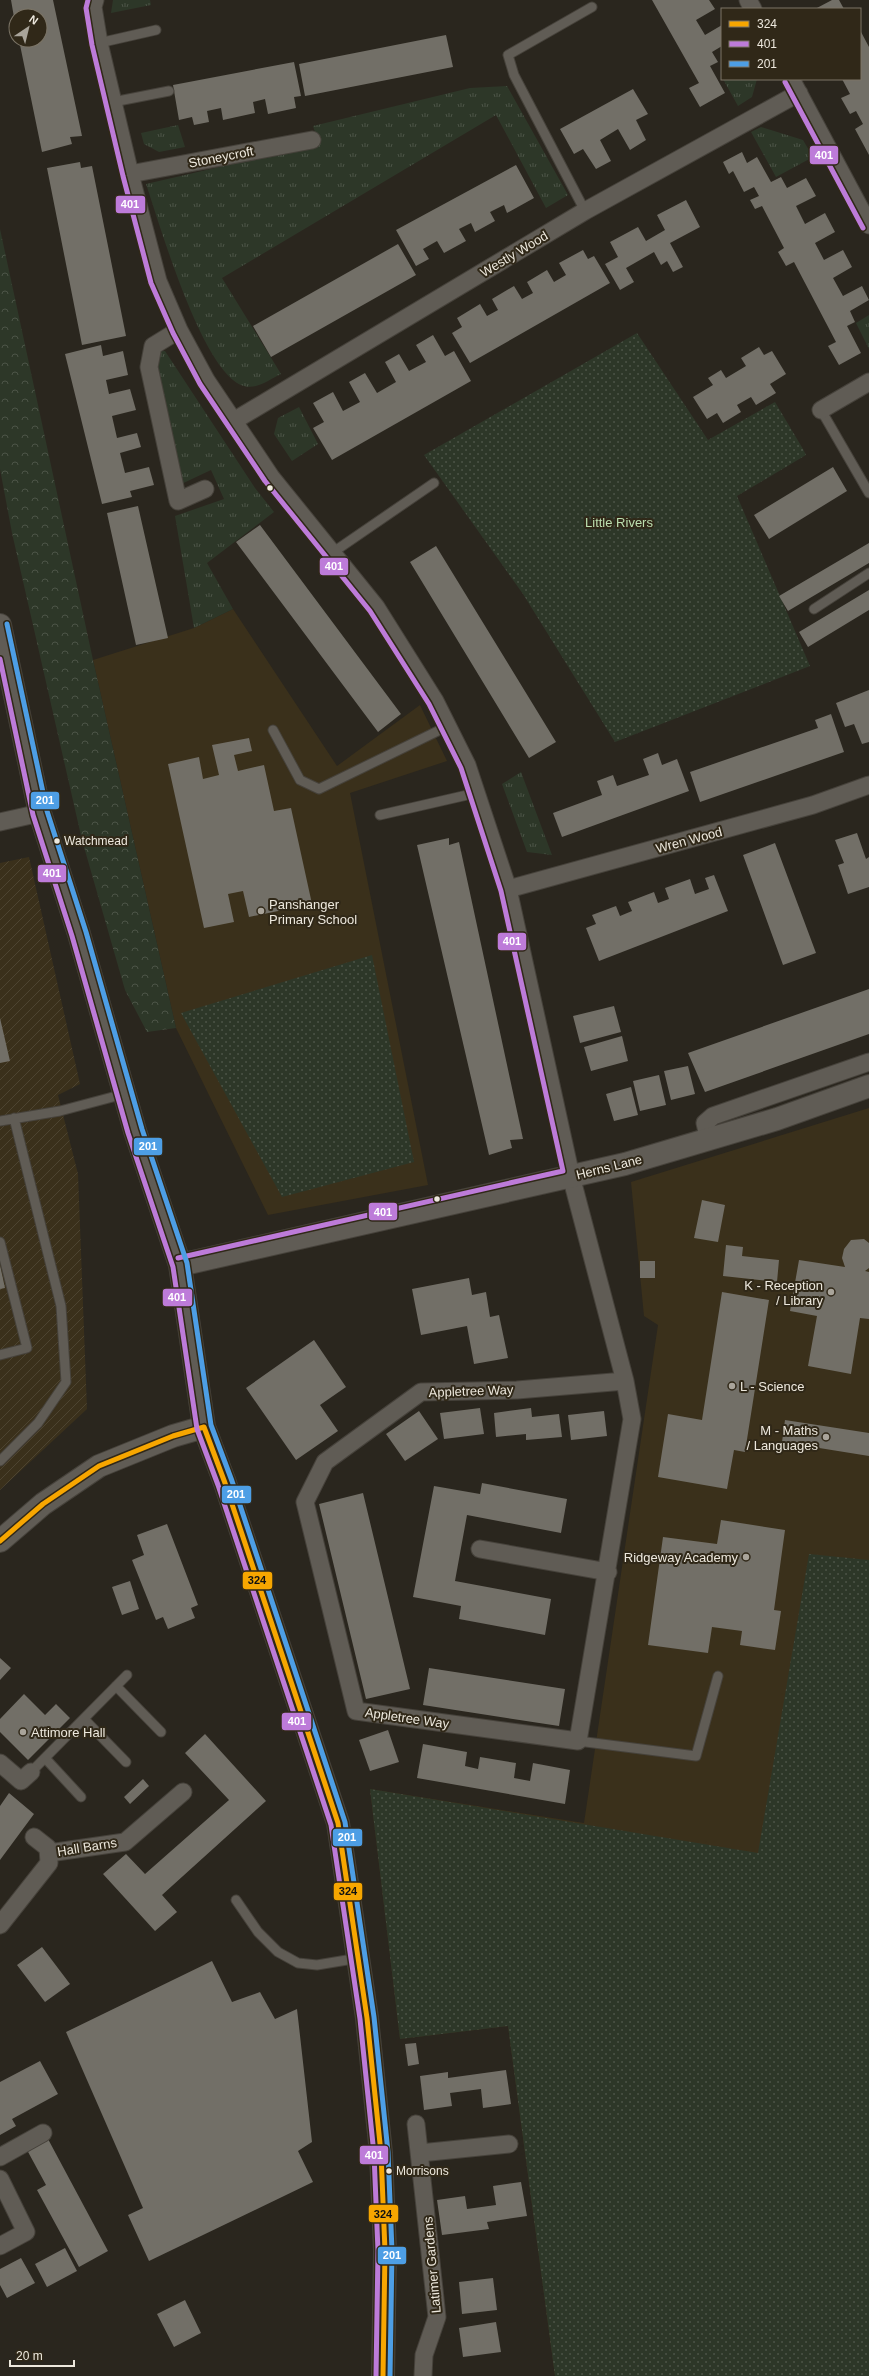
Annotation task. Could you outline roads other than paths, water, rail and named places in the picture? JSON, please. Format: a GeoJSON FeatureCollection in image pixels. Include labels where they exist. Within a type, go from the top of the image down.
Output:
{"type":"FeatureCollection","features":[{"type":"Feature","properties":{"kind":"main road"},"geometry":{"type":"LineString","coordinates":[[0,625],[40,813],[79,934],[124,1094],[180,1265],[204,1426],[225,1483],[338,1823],[359,1958],[373,2064],[381,2153],[385,2251],[384,2376]]}},
{"type":"Feature","properties":{"kind":"main road","name":"Herns Lane"},"geometry":{"type":"LineString","coordinates":[[180,1265],[625,1164],[777,1119],[869,1086]]}},
{"type":"Feature","properties":{"kind":"main road"},"geometry":{"type":"LineString","coordinates":[[0,1541],[43,1504],[99,1466],[173,1436],[204,1426]]}},
{"type":"Feature","properties":{"kind":"street"},"geometry":{"type":"LineString","coordinates":[[95,0],[93,7],[99,43],[130,174],[158,281],[179,330],[206,380],[232,422],[271,477],[376,607],[435,701],[467,765],[508,889],[571,1176],[625,1381],[632,1419],[608,1572],[578,1741]]}},
{"type":"Feature","properties":{"kind":"street"},"geometry":{"type":"LineString","coordinates":[[795,86],[869,225]]}},
{"type":"Feature","properties":{"kind":"street","name":"Westly Wood"},"geometry":{"type":"LineString","coordinates":[[232,422],[795,86]]}},
{"type":"Feature","properties":{"kind":"street","name":"Stoneycroft"},"geometry":{"type":"LineString","coordinates":[[130,174],[312,140]]}},
{"type":"Feature","properties":{"kind":"street"},"geometry":{"type":"LineString","coordinates":[[179,330],[153,346],[149,367],[178,501],[205,489]]}},
{"type":"Feature","properties":{"kind":"street"},"geometry":{"type":"LineString","coordinates":[[821,410],[869,382]]}},
{"type":"Feature","properties":{"kind":"street","name":"Wren Wood"},"geometry":{"type":"LineString","coordinates":[[508,889],[791,812],[869,785]]}},
{"type":"Feature","properties":{"kind":"street"},"geometry":{"type":"LineString","coordinates":[[0,822],[40,813]]}},
{"type":"Feature","properties":{"kind":"street"},"geometry":{"type":"LineString","coordinates":[[709,1140],[705,1123],[713,1116],[869,1062]]}},
{"type":"Feature","properties":{"kind":"street","name":"Appletree Way"},"geometry":{"type":"LineString","coordinates":[[578,1741],[356,1711],[305,1502],[325,1462],[421,1392],[517,1390],[625,1381]]}},
{"type":"Feature","properties":{"kind":"street"},"geometry":{"type":"LineString","coordinates":[[480,1549],[608,1572]]}},
{"type":"Feature","properties":{"kind":"street"},"geometry":{"type":"LineString","coordinates":[[0,1763],[21,1781],[31,1772]]}},
{"type":"Feature","properties":{"kind":"street","name":"Hall Barns"},"geometry":{"type":"LineString","coordinates":[[49,1853],[125,1842],[183,1792]]}},
{"type":"Feature","properties":{"kind":"street","name":"Hall Barns"},"geometry":{"type":"LineString","coordinates":[[0,1925],[49,1863],[48,1848],[34,1837]]}},
{"type":"Feature","properties":{"kind":"street","name":"Latimer Gardens"},"geometry":{"type":"LineString","coordinates":[[416,2124],[438,2317],[424,2355],[423,2376]]}},
{"type":"Feature","properties":{"kind":"street"},"geometry":{"type":"LineString","coordinates":[[0,2157],[42,2133]]}},
{"type":"Feature","properties":{"kind":"street"},"geometry":{"type":"LineString","coordinates":[[420,2153],[509,2144]]}},
{"type":"Feature","properties":{"kind":"street"},"geometry":{"type":"LineString","coordinates":[[0,2179],[26,2232],[0,2246]]}},
{"type":"Feature","properties":{"kind":"lane"},"geometry":{"type":"LineString","coordinates":[[585,212],[514,75],[508,55],[592,7]]}},
{"type":"Feature","properties":{"kind":"lane"},"geometry":{"type":"LineString","coordinates":[[99,43],[156,30]]}},
{"type":"Feature","properties":{"kind":"lane"},"geometry":{"type":"LineString","coordinates":[[113,102],[169,91]]}},
{"type":"Feature","properties":{"kind":"lane"},"geometry":{"type":"LineString","coordinates":[[821,410],[869,493]]}},
{"type":"Feature","properties":{"kind":"lane"},"geometry":{"type":"LineString","coordinates":[[332,553],[434,483]]}},
{"type":"Feature","properties":{"kind":"lane"},"geometry":{"type":"LineString","coordinates":[[814,608],[869,573]]}},
{"type":"Feature","properties":{"kind":"lane"},"geometry":{"type":"LineString","coordinates":[[274,730],[300,780],[319,789],[448,726]]}},
{"type":"Feature","properties":{"kind":"lane"},"geometry":{"type":"LineString","coordinates":[[380,815],[476,793]]}},
{"type":"Feature","properties":{"kind":"lane"},"geometry":{"type":"LineString","coordinates":[[0,1121],[60,1111],[124,1094]]}},
{"type":"Feature","properties":{"kind":"lane"},"geometry":{"type":"LineString","coordinates":[[0,1462],[38,1423],[66,1382],[61,1306],[14,1118]]}},
{"type":"Feature","properties":{"kind":"lane"},"geometry":{"type":"LineString","coordinates":[[0,1242],[27,1348],[0,1355]]}},
{"type":"Feature","properties":{"kind":"lane"},"geometry":{"type":"LineString","coordinates":[[31,1772],[127,1675]]}},
{"type":"Feature","properties":{"kind":"lane"},"geometry":{"type":"LineString","coordinates":[[578,1741],[696,1756],[718,1676]]}},
{"type":"Feature","properties":{"kind":"lane"},"geometry":{"type":"LineString","coordinates":[[116,1686],[161,1732]]}},
{"type":"Feature","properties":{"kind":"lane"},"geometry":{"type":"LineString","coordinates":[[84,1719],[126,1762]]}},
{"type":"Feature","properties":{"kind":"lane"},"geometry":{"type":"LineString","coordinates":[[45,1758],[81,1797]]}},
{"type":"Feature","properties":{"kind":"lane"},"geometry":{"type":"LineString","coordinates":[[236,1900],[258,1932],[278,1952],[298,1963],[317,1965],[336,1960],[359,1958]]}},
{"type":"Feature","properties":{"kind":"place","name":"Watchmead"},"geometry":{"type":"Point","coordinates":[57,841]}},
{"type":"Feature","properties":{"kind":"place","name":"Panshanger Primary School"},"geometry":{"type":"Point","coordinates":[261,911]}},
{"type":"Feature","properties":{"kind":"place","name":"K - Reception / Library"},"geometry":{"type":"Point","coordinates":[831,1292]}},
{"type":"Feature","properties":{"kind":"place","name":"L - Science"},"geometry":{"type":"Point","coordinates":[732,1386]}},
{"type":"Feature","properties":{"kind":"place","name":"M - Maths / Languages"},"geometry":{"type":"Point","coordinates":[826,1437]}},
{"type":"Feature","properties":{"kind":"place","name":"Ridgeway Academy"},"geometry":{"type":"Point","coordinates":[746,1557]}},
{"type":"Feature","properties":{"kind":"place","name":"Attimore Hall"},"geometry":{"type":"Point","coordinates":[23,1732]}},
{"type":"Feature","properties":{"kind":"place","name":"Morrisons"},"geometry":{"type":"Point","coordinates":[389,2171]}},
{"type":"Feature","properties":{"kind":"park label","name":"Little Rivers"},"geometry":{"type":"Point","coordinates":[619,522]}}]}
